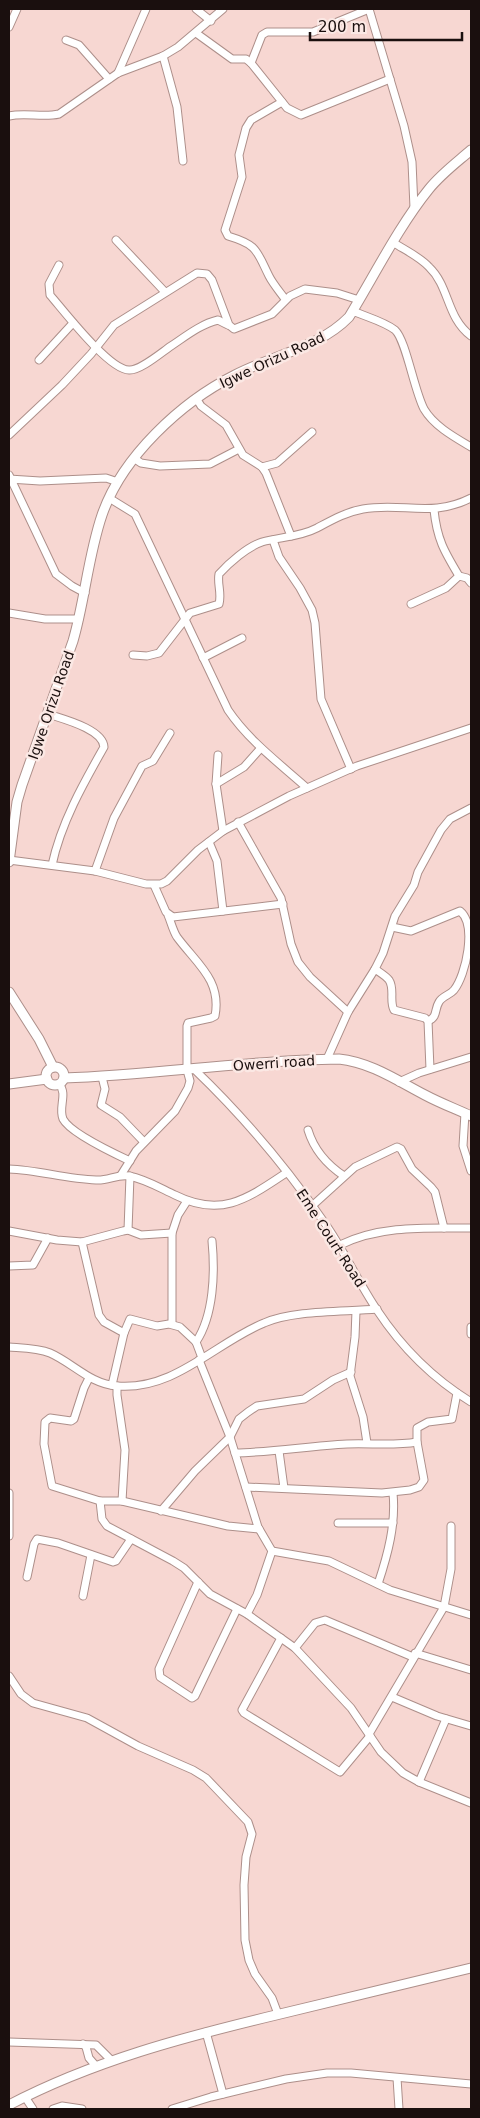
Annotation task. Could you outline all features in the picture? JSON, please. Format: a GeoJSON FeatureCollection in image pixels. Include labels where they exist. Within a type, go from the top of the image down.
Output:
{"type":"FeatureCollection","features":[{"type":"Feature","properties":{"kind":"main road","name":"Igwe Orizu Road"},"geometry":{"type":"LineString","coordinates":[[9,861],[20,794],[79,619],[96,534],[109,498],[118,482],[135,459],[165,425],[196,398],[248,368],[322,338],[338,329],[353,311],[414,208],[445,172],[471,150]]}},
{"type":"Feature","properties":{"kind":"main road"},"geometry":{"type":"LineString","coordinates":[[9,992],[39,1039],[53,1067]]}},
{"type":"Feature","properties":{"kind":"main road","name":"Owerri road"},"geometry":{"type":"LineString","coordinates":[[62,1081],[327,1059],[357,1062],[468,1114]]}},
{"type":"Feature","properties":{"kind":"main road"},"geometry":{"type":"LineString","coordinates":[[53,1067],[62,1069],[62,1081],[52,1084],[47,1079],[48,1070],[53,1067]]}},
{"type":"Feature","properties":{"kind":"main road"},"geometry":{"type":"LineString","coordinates":[[9,1084],[47,1079]]}},
{"type":"Feature","properties":{"kind":"main road"},"geometry":{"type":"LineString","coordinates":[[9,2105],[111,2060],[206,2032],[471,1968]]}},
{"type":"Feature","properties":{"kind":"street"},"geometry":{"type":"LineString","coordinates":[[9,27],[16,9]]}},
{"type":"Feature","properties":{"kind":"street"},"geometry":{"type":"LineString","coordinates":[[118,73],[146,9]]}},
{"type":"Feature","properties":{"kind":"street"},"geometry":{"type":"LineString","coordinates":[[196,9],[211,21]]}},
{"type":"Feature","properties":{"kind":"street"},"geometry":{"type":"LineString","coordinates":[[9,116],[26,114],[47,116],[59,114],[118,73],[163,56],[196,33],[223,9]]}},
{"type":"Feature","properties":{"kind":"street"},"geometry":{"type":"LineString","coordinates":[[251,63],[262,35],[266,32],[314,32],[369,9],[404,126],[412,162],[414,208]]}},
{"type":"Feature","properties":{"kind":"street"},"geometry":{"type":"LineString","coordinates":[[196,33],[232,59],[246,60],[251,63],[282,102],[301,116],[390,79]]}},
{"type":"Feature","properties":{"kind":"street"},"geometry":{"type":"LineString","coordinates":[[66,40],[79,45],[109,79]]}},
{"type":"Feature","properties":{"kind":"street"},"geometry":{"type":"LineString","coordinates":[[163,56],[177,107],[183,161]]}},
{"type":"Feature","properties":{"kind":"street"},"geometry":{"type":"LineString","coordinates":[[282,102],[251,120],[246,128],[239,155],[242,178],[225,230],[228,236],[243,240],[256,249],[270,278],[286,299]]}},
{"type":"Feature","properties":{"kind":"street"},"geometry":{"type":"LineString","coordinates":[[116,240],[165,292]]}},
{"type":"Feature","properties":{"kind":"street"},"geometry":{"type":"LineString","coordinates":[[394,242],[430,267],[439,280],[454,318],[471,336]]}},
{"type":"Feature","properties":{"kind":"street"},"geometry":{"type":"LineString","coordinates":[[59,265],[48,289],[50,295],[73,323],[111,362],[120,368],[132,370],[142,366],[195,330],[218,320],[234,328],[239,328],[262,319],[272,314],[295,292],[305,289],[337,293],[359,300]]}},
{"type":"Feature","properties":{"kind":"street"},"geometry":{"type":"LineString","coordinates":[[9,435],[62,385],[114,325],[197,273],[207,274],[212,280],[229,325]]}},
{"type":"Feature","properties":{"kind":"street"},"geometry":{"type":"LineString","coordinates":[[353,311],[396,331],[402,340],[414,386],[432,420],[471,447]]}},
{"type":"Feature","properties":{"kind":"street"},"geometry":{"type":"LineString","coordinates":[[39,360],[73,323]]}},
{"type":"Feature","properties":{"kind":"street"},"geometry":{"type":"LineString","coordinates":[[196,398],[201,406],[226,425],[243,455],[262,467],[276,494],[291,536]]}},
{"type":"Feature","properties":{"kind":"street"},"geometry":{"type":"LineString","coordinates":[[262,467],[277,463],[312,432]]}},
{"type":"Feature","properties":{"kind":"street"},"geometry":{"type":"LineString","coordinates":[[135,459],[141,464],[160,466],[210,464],[239,449]]}},
{"type":"Feature","properties":{"kind":"street"},"geometry":{"type":"LineString","coordinates":[[9,477],[40,481],[106,478],[118,482]]}},
{"type":"Feature","properties":{"kind":"street"},"geometry":{"type":"LineString","coordinates":[[9,477],[56,574],[72,586],[85,592]]}},
{"type":"Feature","properties":{"kind":"street"},"geometry":{"type":"LineString","coordinates":[[109,498],[135,514],[184,621],[228,710],[242,729],[306,788]]}},
{"type":"Feature","properties":{"kind":"street"},"geometry":{"type":"LineString","coordinates":[[133,655],[148,656],[158,653],[190,613],[219,604],[221,592],[218,577],[223,569],[254,546],[317,528],[329,520],[362,509],[434,510],[457,505],[471,498]]}},
{"type":"Feature","properties":{"kind":"street"},"geometry":{"type":"LineString","coordinates":[[434,510],[436,530],[440,542],[459,576]]}},
{"type":"Feature","properties":{"kind":"street"},"geometry":{"type":"LineString","coordinates":[[273,540],[279,557],[312,610],[317,641],[321,699],[351,769]]}},
{"type":"Feature","properties":{"kind":"street"},"geometry":{"type":"LineString","coordinates":[[459,576],[470,578]]}},
{"type":"Feature","properties":{"kind":"street"},"geometry":{"type":"LineString","coordinates":[[411,604],[446,588],[459,576]]}},
{"type":"Feature","properties":{"kind":"street"},"geometry":{"type":"LineString","coordinates":[[9,613],[45,619],[79,619]]}},
{"type":"Feature","properties":{"kind":"street"},"geometry":{"type":"LineString","coordinates":[[203,658],[242,638]]}},
{"type":"Feature","properties":{"kind":"street"},"geometry":{"type":"LineString","coordinates":[[48,714],[90,730],[102,739],[104,743],[104,747],[82,786],[55,852],[52,865]]}},
{"type":"Feature","properties":{"kind":"street"},"geometry":{"type":"LineString","coordinates":[[9,861],[95,871],[154,885],[167,881],[198,850],[223,831],[306,788],[351,769],[471,728]]}},
{"type":"Feature","properties":{"kind":"street"},"geometry":{"type":"LineString","coordinates":[[95,871],[114,818],[142,766],[153,761],[170,733]]}},
{"type":"Feature","properties":{"kind":"street"},"geometry":{"type":"LineString","coordinates":[[216,784],[244,767],[262,748]]}},
{"type":"Feature","properties":{"kind":"street"},"geometry":{"type":"LineString","coordinates":[[218,755],[216,784],[223,831]]}},
{"type":"Feature","properties":{"kind":"street"},"geometry":{"type":"LineString","coordinates":[[327,1059],[348,1012],[375,969],[400,905],[414,885],[418,872],[441,830],[450,819],[471,808]]}},
{"type":"Feature","properties":{"kind":"street"},"geometry":{"type":"LineString","coordinates":[[238,822],[274,884],[282,904],[291,944],[298,962],[310,977],[348,1012]]}},
{"type":"Feature","properties":{"kind":"street"},"geometry":{"type":"LineString","coordinates":[[209,842],[217,861],[223,911]]}},
{"type":"Feature","properties":{"kind":"street"},"geometry":{"type":"LineString","coordinates":[[122,1175],[130,1160],[144,1142],[175,1111],[190,1081],[188,1023],[215,1016],[216,994],[210,978],[176,935],[154,885]]}},
{"type":"Feature","properties":{"kind":"street"},"geometry":{"type":"LineString","coordinates":[[168,915],[173,917],[282,904]]}},
{"type":"Feature","properties":{"kind":"street"},"geometry":{"type":"LineString","coordinates":[[392,927],[411,931],[460,912],[463,914],[470,934],[468,957],[455,989],[439,1001],[435,1016],[428,1021]]}},
{"type":"Feature","properties":{"kind":"street"},"geometry":{"type":"LineString","coordinates":[[375,969],[389,979],[394,1010],[425,1018],[428,1021]]}},
{"type":"Feature","properties":{"kind":"street"},"geometry":{"type":"LineString","coordinates":[[428,1021],[430,1069]]}},
{"type":"Feature","properties":{"kind":"street"},"geometry":{"type":"LineString","coordinates":[[399,1082],[430,1069],[471,1058]]}},
{"type":"Feature","properties":{"kind":"street","name":"Eme Court Road"},"geometry":{"type":"LineString","coordinates":[[191,1069],[237,1112],[312,1206],[340,1245],[377,1309],[414,1358],[430,1373],[471,1402]]}},
{"type":"Feature","properties":{"kind":"street"},"geometry":{"type":"LineString","coordinates":[[102,1077],[105,1089],[101,1106],[120,1117],[144,1142]]}},
{"type":"Feature","properties":{"kind":"street"},"geometry":{"type":"LineString","coordinates":[[62,1081],[62,1113],[67,1124],[97,1145],[130,1160]]}},
{"type":"Feature","properties":{"kind":"street"},"geometry":{"type":"LineString","coordinates":[[468,1114],[463,1146],[471,1171]]}},
{"type":"Feature","properties":{"kind":"street"},"geometry":{"type":"LineString","coordinates":[[308,1130],[312,1143],[328,1165],[344,1176]]}},
{"type":"Feature","properties":{"kind":"street"},"geometry":{"type":"LineString","coordinates":[[312,1206],[344,1176],[364,1161],[397,1147],[402,1149],[412,1169],[435,1192],[444,1228]]}},
{"type":"Feature","properties":{"kind":"street"},"geometry":{"type":"LineString","coordinates":[[9,1169],[98,1180],[122,1175],[130,1176],[141,1179],[187,1201],[208,1206],[222,1206],[252,1196],[286,1173]]}},
{"type":"Feature","properties":{"kind":"street"},"geometry":{"type":"LineString","coordinates":[[128,1230],[130,1176]]}},
{"type":"Feature","properties":{"kind":"street"},"geometry":{"type":"LineString","coordinates":[[172,1324],[172,1233],[178,1215],[187,1201]]}},
{"type":"Feature","properties":{"kind":"street"},"geometry":{"type":"LineString","coordinates":[[340,1245],[352,1239],[393,1230],[471,1228]]}},
{"type":"Feature","properties":{"kind":"street"},"geometry":{"type":"LineString","coordinates":[[9,1231],[82,1242],[128,1230],[141,1234],[172,1233]]}},
{"type":"Feature","properties":{"kind":"street"},"geometry":{"type":"LineString","coordinates":[[9,1266],[34,1266],[48,1238]]}},
{"type":"Feature","properties":{"kind":"street"},"geometry":{"type":"LineString","coordinates":[[82,1242],[99,1315],[104,1322],[124,1333]]}},
{"type":"Feature","properties":{"kind":"street"},"geometry":{"type":"LineString","coordinates":[[196,1342],[205,1322],[213,1283],[212,1242]]}},
{"type":"Feature","properties":{"kind":"street"},"geometry":{"type":"LineString","coordinates":[[9,1347],[33,1349],[51,1354],[89,1378],[115,1386],[136,1385],[164,1380],[265,1322],[300,1315],[377,1309]]}},
{"type":"Feature","properties":{"kind":"street"},"geometry":{"type":"LineString","coordinates":[[356,1311],[351,1372],[352,1385],[364,1417],[367,1443]]}},
{"type":"Feature","properties":{"kind":"street"},"geometry":{"type":"LineString","coordinates":[[122,1501],[126,1459],[115,1386],[124,1333],[128,1321],[132,1318],[157,1326],[172,1324],[180,1327],[196,1342],[200,1359],[230,1437],[260,1530],[272,1551],[257,1595],[247,1614]]}},
{"type":"Feature","properties":{"kind":"street"},"geometry":{"type":"LineString","coordinates":[[471,1327],[471,1334]]}},
{"type":"Feature","properties":{"kind":"street"},"geometry":{"type":"LineString","coordinates":[[161,1511],[173,1495],[230,1437],[239,1419],[257,1406],[304,1398],[333,1380],[351,1372]]}},
{"type":"Feature","properties":{"kind":"street"},"geometry":{"type":"LineString","coordinates":[[89,1378],[74,1419],[71,1421],[46,1419],[44,1444],[52,1486],[100,1501],[122,1501],[228,1526],[260,1530]]}},
{"type":"Feature","properties":{"kind":"street"},"geometry":{"type":"LineString","coordinates":[[246,1487],[393,1493],[410,1490],[422,1484],[424,1474],[417,1442],[417,1428],[420,1425],[452,1418],[457,1393]]}},
{"type":"Feature","properties":{"kind":"street"},"geometry":{"type":"LineString","coordinates":[[235,1453],[279,1451],[324,1445],[367,1443],[401,1445],[417,1442]]}},
{"type":"Feature","properties":{"kind":"street"},"geometry":{"type":"LineString","coordinates":[[279,1451],[284,1488]]}},
{"type":"Feature","properties":{"kind":"street"},"geometry":{"type":"LineString","coordinates":[[9,1493],[9,1536]]}},
{"type":"Feature","properties":{"kind":"street"},"geometry":{"type":"LineString","coordinates":[[378,1584],[386,1560],[393,1523],[393,1493]]}},
{"type":"Feature","properties":{"kind":"street"},"geometry":{"type":"LineString","coordinates":[[100,1501],[102,1519],[107,1526],[173,1561],[210,1594],[247,1614],[295,1648],[351,1708],[369,1735],[393,1765],[418,1782],[471,1803]]}},
{"type":"Feature","properties":{"kind":"street"},"geometry":{"type":"LineString","coordinates":[[338,1523],[393,1523]]}},
{"type":"Feature","properties":{"kind":"street"},"geometry":{"type":"LineString","coordinates":[[281,1638],[242,1710],[340,1772],[369,1735],[444,1606],[451,1569],[451,1526]]}},
{"type":"Feature","properties":{"kind":"street"},"geometry":{"type":"LineString","coordinates":[[27,1577],[34,1544],[38,1539],[58,1543],[108,1561],[116,1561],[132,1539]]}},
{"type":"Feature","properties":{"kind":"street"},"geometry":{"type":"LineString","coordinates":[[272,1551],[329,1561],[378,1584],[471,1615]]}},
{"type":"Feature","properties":{"kind":"street"},"geometry":{"type":"LineString","coordinates":[[83,1596],[91,1555]]}},
{"type":"Feature","properties":{"kind":"street"},"geometry":{"type":"LineString","coordinates":[[198,1582],[159,1669],[160,1677],[192,1698],[195,1696],[237,1609]]}},
{"type":"Feature","properties":{"kind":"street"},"geometry":{"type":"LineString","coordinates":[[295,1648],[315,1623],[325,1620],[414,1655],[471,1670]]}},
{"type":"Feature","properties":{"kind":"street"},"geometry":{"type":"LineString","coordinates":[[9,1676],[21,1694],[33,1703],[87,1718],[138,1746],[193,1770],[206,1778],[248,1822],[252,1834],[246,1857],[244,1885],[245,1940],[249,1960],[255,1974],[272,1998],[278,2014]]}},
{"type":"Feature","properties":{"kind":"street"},"geometry":{"type":"LineString","coordinates":[[392,1697],[446,1719],[471,1726]]}},
{"type":"Feature","properties":{"kind":"street"},"geometry":{"type":"LineString","coordinates":[[418,1782],[446,1719]]}},
{"type":"Feature","properties":{"kind":"street"},"geometry":{"type":"LineString","coordinates":[[206,2032],[223,2094]]}},
{"type":"Feature","properties":{"kind":"street"},"geometry":{"type":"LineString","coordinates":[[9,2042],[96,2045],[111,2060]]}},
{"type":"Feature","properties":{"kind":"street"},"geometry":{"type":"LineString","coordinates":[[83,2044],[86,2046],[90,2058],[96,2066]]}},
{"type":"Feature","properties":{"kind":"street"},"geometry":{"type":"LineString","coordinates":[[172,2109],[223,2094],[286,2079],[326,2073],[350,2073],[471,2084]]}},
{"type":"Feature","properties":{"kind":"street"},"geometry":{"type":"LineString","coordinates":[[397,2078],[399,2109]]}},
{"type":"Feature","properties":{"kind":"street"},"geometry":{"type":"LineString","coordinates":[[25,2097],[33,2109]]}},
{"type":"Feature","properties":{"kind":"street"},"geometry":{"type":"LineString","coordinates":[[53,2109],[62,2106],[82,2109]]}}]}
